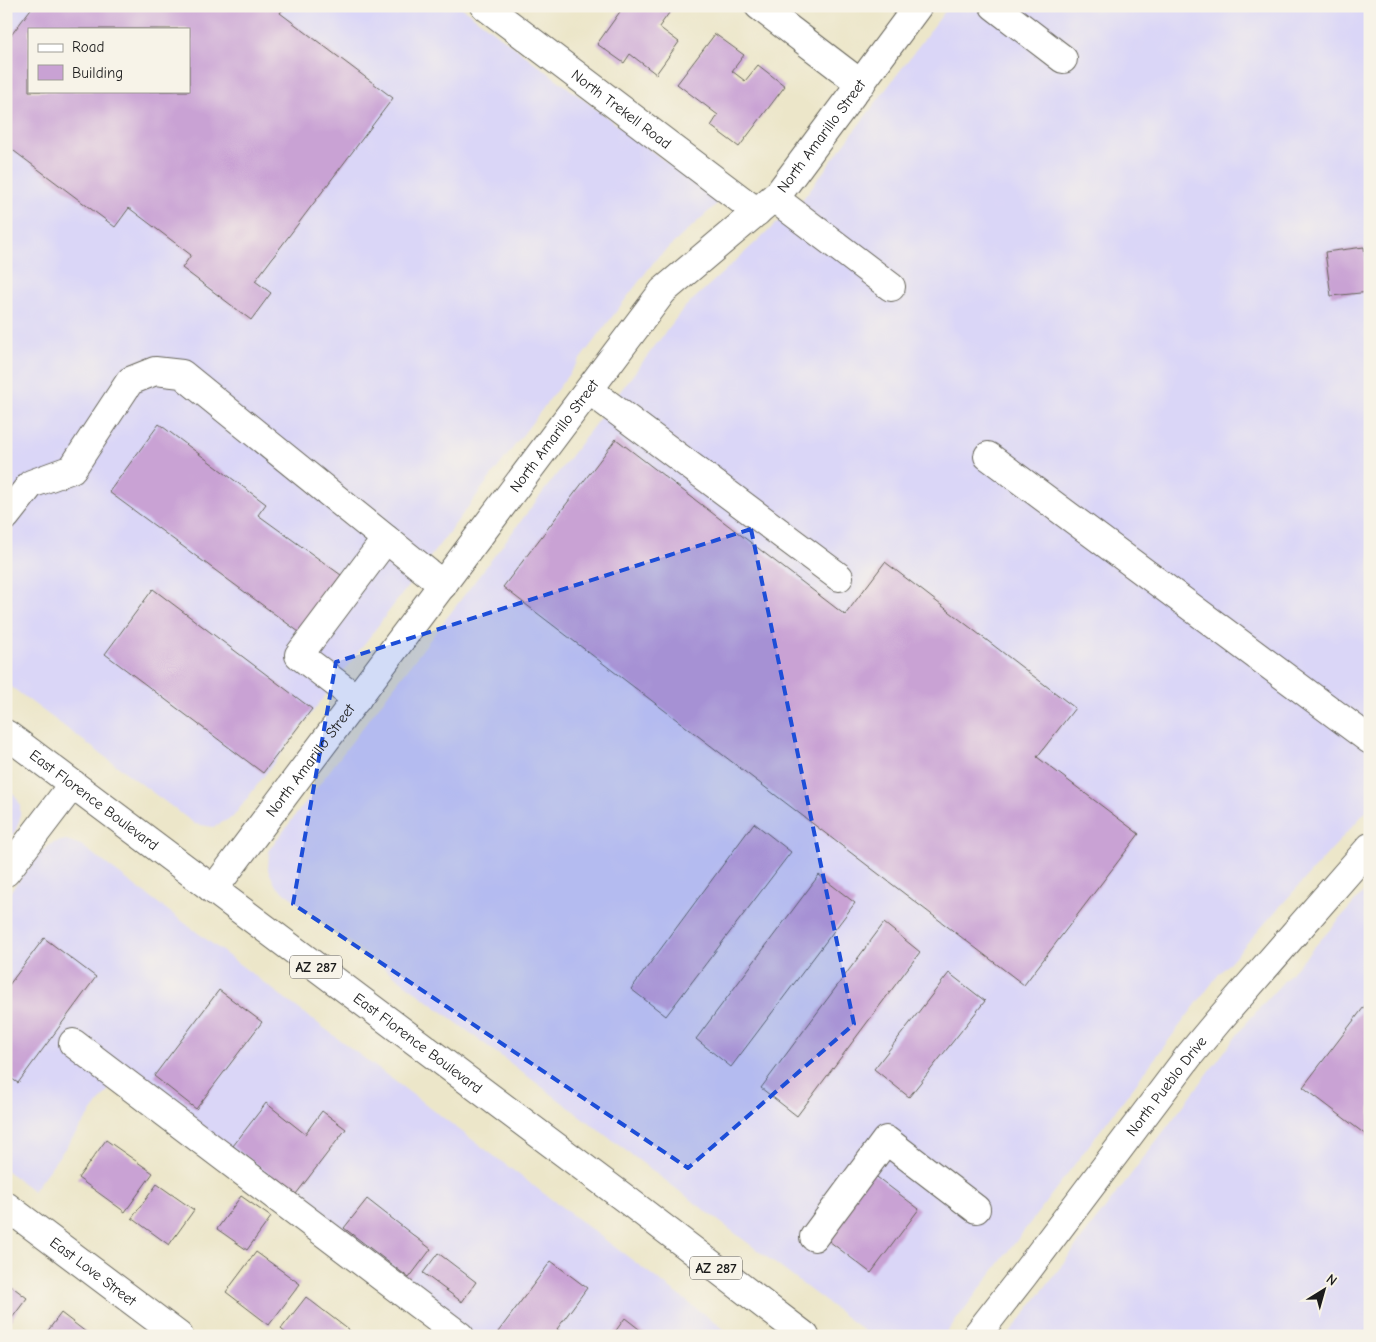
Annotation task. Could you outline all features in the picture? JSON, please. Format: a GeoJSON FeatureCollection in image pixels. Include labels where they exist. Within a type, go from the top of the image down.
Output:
{"type":"FeatureCollection","features":[{"type":"Feature","properties":{"kind":"street","name":"North Trekell Road"},"geometry":{"type":"LineString","coordinates":[[485,6],[765,205],[891,287]]}},
{"type":"Feature","properties":{"kind":"street"},"geometry":{"type":"LineString","coordinates":[[759,6],[861,84]]}},
{"type":"Feature","properties":{"kind":"street","name":"North Amarillo Street"},"geometry":{"type":"LineString","coordinates":[[213,890],[663,291],[779,194],[918,6]]}},
{"type":"Feature","properties":{"kind":"street"},"geometry":{"type":"LineString","coordinates":[[994,6],[1063,59]]}},
{"type":"Feature","properties":{"kind":"street"},"geometry":{"type":"LineString","coordinates":[[6,516],[31,484],[72,469],[130,381],[156,371],[182,374],[443,585]]}},
{"type":"Feature","properties":{"kind":"street"},"geometry":{"type":"LineString","coordinates":[[588,390],[839,577]]}},
{"type":"Feature","properties":{"kind":"street"},"geometry":{"type":"LineString","coordinates":[[988,456],[1370,740]]}},
{"type":"Feature","properties":{"kind":"street"},"geometry":{"type":"LineString","coordinates":[[357,699],[299,655],[386,539]]}},
{"type":"Feature","properties":{"kind":"street","name":"East Florence Boulevard"},"geometry":{"type":"LineString","coordinates":[[6,734],[805,1336]]}},
{"type":"Feature","properties":{"kind":"street"},"geometry":{"type":"LineString","coordinates":[[6,872],[74,784]]}},
{"type":"Feature","properties":{"kind":"street","name":"North Pueblo Drive"},"geometry":{"type":"LineString","coordinates":[[976,1336],[1194,1050],[1370,847]]}},
{"type":"Feature","properties":{"kind":"street"},"geometry":{"type":"LineString","coordinates":[[73,1043],[460,1336]]}},
{"type":"Feature","properties":{"kind":"street"},"geometry":{"type":"LineString","coordinates":[[814,1237],[886,1140],[976,1209]]}},
{"type":"Feature","properties":{"kind":"street","name":"East Love Street"},"geometry":{"type":"LineString","coordinates":[[6,1206],[179,1336]]}},
{"type":"Feature","properties":{"kind":"highlighted area"},"geometry":{"type":"Polygon","coordinates":[[[751,529],[854,1024],[688,1168],[293,904],[336,662],[751,529]]]}},
{"type":"Feature","properties":{"kind":"shaded area"},"geometry":{"type":"Polygon","coordinates":[[[6,6],[460,6],[719,202],[656,259],[233,817],[213,827],[195,824],[6,683],[6,6]]]}},
{"type":"Feature","properties":{"kind":"shaded area"},"geometry":{"type":"Polygon","coordinates":[[[949,6],[1370,6],[1370,807],[1219,974],[944,1336],[871,1336],[276,886],[268,870],[269,850],[684,308],[802,200],[949,6]]]}},
{"type":"Feature","properties":{"kind":"shaded area"},"geometry":{"type":"Polygon","coordinates":[[[6,788],[14,794],[20,804],[20,818],[16,830],[6,843],[6,788]]]}},
{"type":"Feature","properties":{"kind":"shaded area"},"geometry":{"type":"Polygon","coordinates":[[[66,840],[81,845],[733,1336],[475,1336],[124,1069],[33,1191],[6,1170],[6,897],[42,851],[53,843],[66,840]]]}},
{"type":"Feature","properties":{"kind":"shaded area"},"geometry":{"type":"Polygon","coordinates":[[[1370,885],[1370,1336],[1008,1336],[1247,1022],[1370,885]]]}},
{"type":"Feature","properties":{"kind":"building"},"geometry":{"type":"Polygon","coordinates":[[[33,6],[285,6],[280,13],[393,98],[255,281],[271,293],[251,320],[182,268],[191,255],[129,208],[115,227],[6,145],[6,42],[33,6]]]}},
{"type":"Feature","properties":{"kind":"building"},"geometry":{"type":"Polygon","coordinates":[[[624,6],[674,6],[659,27],[679,42],[656,74],[630,54],[624,63],[597,44],[624,6]]]}},
{"type":"Feature","properties":{"kind":"building"},"geometry":{"type":"Polygon","coordinates":[[[715,34],[744,55],[732,71],[745,81],[758,65],[785,86],[739,147],[711,126],[718,115],[677,84],[715,34]]]}},
{"type":"Feature","properties":{"kind":"building"},"geometry":{"type":"Polygon","coordinates":[[[1364,247],[1370,292],[1331,296],[1325,252],[1364,247]]]}},
{"type":"Feature","properties":{"kind":"building"},"geometry":{"type":"Polygon","coordinates":[[[159,424],[266,504],[258,515],[341,575],[299,632],[109,492],[159,424]]]}},
{"type":"Feature","properties":{"kind":"building"},"geometry":{"type":"Polygon","coordinates":[[[616,439],[845,615],[885,562],[1075,708],[1037,757],[1139,834],[1024,985],[503,587],[616,439]]]}},
{"type":"Feature","properties":{"kind":"building"},"geometry":{"type":"Polygon","coordinates":[[[153,589],[312,709],[263,773],[105,654],[153,589]]]}},
{"type":"Feature","properties":{"kind":"building"},"geometry":{"type":"Polygon","coordinates":[[[754,823],[791,852],[666,1016],[631,989],[754,823]]]}},
{"type":"Feature","properties":{"kind":"building"},"geometry":{"type":"Polygon","coordinates":[[[819,875],[855,903],[731,1067],[696,1039],[819,875]]]}},
{"type":"Feature","properties":{"kind":"building"},"geometry":{"type":"Polygon","coordinates":[[[884,923],[920,952],[797,1116],[761,1088],[884,923]]]}},
{"type":"Feature","properties":{"kind":"building"},"geometry":{"type":"Polygon","coordinates":[[[44,938],[96,977],[18,1083],[6,1075],[6,989],[44,938]]]}},
{"type":"Feature","properties":{"kind":"building"},"geometry":{"type":"Polygon","coordinates":[[[949,973],[985,1001],[909,1097],[874,1069],[949,973]]]}},
{"type":"Feature","properties":{"kind":"building"},"geometry":{"type":"Polygon","coordinates":[[[219,990],[262,1022],[196,1109],[154,1076],[219,990]]]}},
{"type":"Feature","properties":{"kind":"building"},"geometry":{"type":"Polygon","coordinates":[[[1370,999],[1370,1138],[1303,1087],[1370,999]]]}},
{"type":"Feature","properties":{"kind":"building"},"geometry":{"type":"Polygon","coordinates":[[[266,1103],[305,1134],[322,1111],[346,1129],[296,1194],[233,1146],[266,1103]]]}},
{"type":"Feature","properties":{"kind":"building"},"geometry":{"type":"Polygon","coordinates":[[[106,1140],[153,1173],[125,1212],[78,1178],[106,1140]]]}},
{"type":"Feature","properties":{"kind":"building"},"geometry":{"type":"Polygon","coordinates":[[[869,1171],[919,1209],[871,1273],[821,1235],[869,1171]]]}},
{"type":"Feature","properties":{"kind":"building"},"geometry":{"type":"Polygon","coordinates":[[[157,1184],[194,1210],[169,1245],[132,1218],[157,1184]]]}},
{"type":"Feature","properties":{"kind":"building"},"geometry":{"type":"Polygon","coordinates":[[[241,1196],[271,1217],[247,1250],[217,1229],[241,1196]]]}},
{"type":"Feature","properties":{"kind":"building"},"geometry":{"type":"Polygon","coordinates":[[[367,1199],[431,1249],[409,1278],[344,1228],[367,1199]]]}},
{"type":"Feature","properties":{"kind":"building"},"geometry":{"type":"Polygon","coordinates":[[[256,1252],[300,1284],[269,1325],[226,1292],[256,1252]]]}},
{"type":"Feature","properties":{"kind":"building"},"geometry":{"type":"Polygon","coordinates":[[[438,1253],[476,1282],[462,1302],[423,1273],[438,1253]]]}},
{"type":"Feature","properties":{"kind":"building"},"geometry":{"type":"Polygon","coordinates":[[[551,1261],[587,1288],[557,1329],[565,1336],[503,1336],[498,1332],[551,1261]]]}},
{"type":"Feature","properties":{"kind":"building"},"geometry":{"type":"Polygon","coordinates":[[[6,1282],[27,1298],[6,1326],[6,1282]]]}},
{"type":"Feature","properties":{"kind":"building"},"geometry":{"type":"Polygon","coordinates":[[[306,1297],[354,1334],[353,1336],[289,1336],[281,1329],[306,1297]]]}},
{"type":"Feature","properties":{"kind":"building"},"geometry":{"type":"Polygon","coordinates":[[[61,1313],[91,1336],[44,1336],[61,1313]]]}},
{"type":"Feature","properties":{"kind":"building"},"geometry":{"type":"Polygon","coordinates":[[[625,1318],[648,1336],[612,1336],[625,1318]]]}}]}
